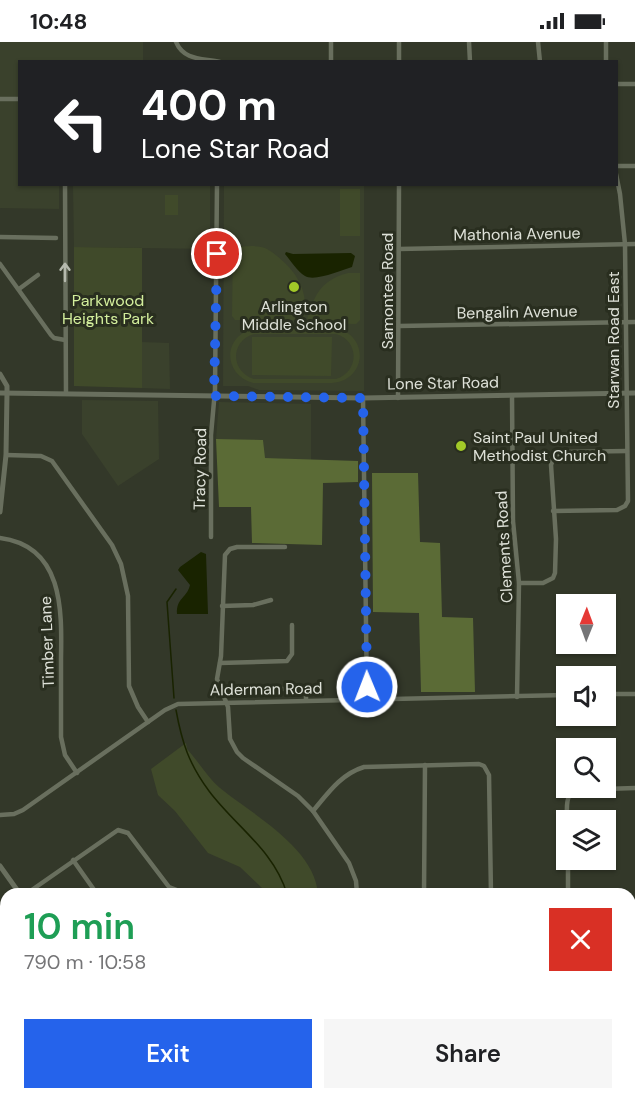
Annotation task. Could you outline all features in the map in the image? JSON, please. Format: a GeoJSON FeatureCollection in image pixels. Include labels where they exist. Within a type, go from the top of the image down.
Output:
{"type":"FeatureCollection","features":[{"type":"Feature","properties":{"kind":"street"},"geometry":{"type":"LineString","coordinates":[[176,42],[181,51],[195,58],[208,60]]}},
{"type":"Feature","properties":{"kind":"street"},"geometry":{"type":"LineString","coordinates":[[331,42],[331,60]]}},
{"type":"Feature","properties":{"kind":"street"},"geometry":{"type":"LineString","coordinates":[[399,42],[399,60]]}},
{"type":"Feature","properties":{"kind":"street"},"geometry":{"type":"LineString","coordinates":[[469,42],[470,60]]}},
{"type":"Feature","properties":{"kind":"street"},"geometry":{"type":"LineString","coordinates":[[538,42],[540,60]]}},
{"type":"Feature","properties":{"kind":"street"},"geometry":{"type":"LineString","coordinates":[[606,42],[606,60]]}},
{"type":"Feature","properties":{"kind":"street"},"geometry":{"type":"LineString","coordinates":[[618,84],[635,84]]}},
{"type":"Feature","properties":{"kind":"street"},"geometry":{"type":"LineString","coordinates":[[0,99],[18,99]]}},
{"type":"Feature","properties":{"kind":"street"},"geometry":{"type":"LineString","coordinates":[[618,166],[635,166]]}},
{"type":"Feature","properties":{"kind":"street"},"geometry":{"type":"LineString","coordinates":[[65,186],[66,393]]}},
{"type":"Feature","properties":{"kind":"street","name":"Tracy Road"},"geometry":{"type":"LineString","coordinates":[[211,537],[217,186]]}},
{"type":"Feature","properties":{"kind":"street","name":"Samontee Road"},"geometry":{"type":"LineString","coordinates":[[398,398],[399,186]]}},
{"type":"Feature","properties":{"kind":"street","name":"Starwan Road East"},"geometry":{"type":"LineString","coordinates":[[553,511],[617,510],[625,506],[628,495],[625,244],[618,186]]}},
{"type":"Feature","properties":{"kind":"street"},"geometry":{"type":"LineString","coordinates":[[0,237],[56,238]]}},
{"type":"Feature","properties":{"kind":"street","name":"Mathonia Avenue"},"geometry":{"type":"LineString","coordinates":[[399,249],[635,244]]}},
{"type":"Feature","properties":{"kind":"street"},"geometry":{"type":"LineString","coordinates":[[0,264],[51,335],[65,340]]}},
{"type":"Feature","properties":{"kind":"street"},"geometry":{"type":"LineString","coordinates":[[19,289],[38,275]]}},
{"type":"Feature","properties":{"kind":"street","name":"Bengalin Avenue"},"geometry":{"type":"LineString","coordinates":[[399,326],[635,322]]}},
{"type":"Feature","properties":{"kind":"street"},"geometry":{"type":"LineString","coordinates":[[0,374],[7,386],[6,455],[0,512]]}},
{"type":"Feature","properties":{"kind":"street","name":"Lone Star Road"},"geometry":{"type":"LineString","coordinates":[[0,393],[398,398],[635,393]]}},
{"type":"Feature","properties":{"kind":"street","name":"Clements Road"},"geometry":{"type":"LineString","coordinates":[[512,396],[513,521],[519,582],[517,697]]}},
{"type":"Feature","properties":{"kind":"street"},"geometry":{"type":"LineString","coordinates":[[363,398],[367,699]]}},
{"type":"Feature","properties":{"kind":"street"},"geometry":{"type":"LineString","coordinates":[[519,582],[543,583],[553,578],[556,568],[551,465],[554,456],[564,452],[627,451]]}},
{"type":"Feature","properties":{"kind":"street"},"geometry":{"type":"LineString","coordinates":[[6,455],[41,456],[52,461],[117,553],[125,575],[128,596],[129,686],[138,707],[148,722]]}},
{"type":"Feature","properties":{"kind":"street","name":"Timber Lane"},"geometry":{"type":"LineString","coordinates":[[0,538],[18,541],[35,551],[55,582],[62,617],[61,737],[65,755],[77,773]]}},
{"type":"Feature","properties":{"kind":"street"},"geometry":{"type":"LineString","coordinates":[[285,548],[237,547],[228,550],[224,559],[220,663],[217,679],[228,707],[230,739],[237,752],[298,796],[313,811],[349,863],[357,888]]}},
{"type":"Feature","properties":{"kind":"street"},"geometry":{"type":"LineString","coordinates":[[222,606],[253,605],[271,600]]}},
{"type":"Feature","properties":{"kind":"street"},"geometry":{"type":"LineString","coordinates":[[220,663],[287,662],[292,654],[292,625]]}},
{"type":"Feature","properties":{"kind":"street"},"geometry":{"type":"LineString","coordinates":[[222,691],[306,689],[306,700]]}},
{"type":"Feature","properties":{"kind":"street"},"geometry":{"type":"LineString","coordinates":[[616,694],[635,693]]}},
{"type":"Feature","properties":{"kind":"street","name":"Alderman Road"},"geometry":{"type":"LineString","coordinates":[[0,814],[19,813],[171,706],[178,704],[556,695]]}},
{"type":"Feature","properties":{"kind":"street"},"geometry":{"type":"LineString","coordinates":[[313,811],[341,778],[355,770],[371,766],[479,764],[486,768],[489,775],[491,888]]}},
{"type":"Feature","properties":{"kind":"street"},"geometry":{"type":"LineString","coordinates":[[424,888],[425,765]]}},
{"type":"Feature","properties":{"kind":"street"},"geometry":{"type":"LineString","coordinates":[[567,810],[570,793],[581,788],[635,788]]}},
{"type":"Feature","properties":{"kind":"street"},"geometry":{"type":"LineString","coordinates":[[35,888],[118,830],[128,833],[172,888]]}},
{"type":"Feature","properties":{"kind":"street"},"geometry":{"type":"LineString","coordinates":[[73,861],[93,888]]}},
{"type":"Feature","properties":{"kind":"street"},"geometry":{"type":"LineString","coordinates":[[0,866],[16,888]]}},
{"type":"Feature","properties":{"kind":"street"},"geometry":{"type":"LineString","coordinates":[[568,870],[568,888]]}},
{"type":"Feature","properties":{"kind":"shaded area"},"geometry":{"type":"Polygon","coordinates":[[[0,42],[143,42],[143,60],[18,60],[18,186],[59,186],[59,209],[0,208],[0,42]]]}},
{"type":"Feature","properties":{"kind":"shaded area"},"geometry":{"type":"Polygon","coordinates":[[[73,186],[210,186],[210,249],[74,247],[73,186]]]}},
{"type":"Feature","properties":{"kind":"shaded area","name":"Arlington Middle School"},"geometry":{"type":"Polygon","coordinates":[[[224,186],[364,186],[364,391],[259,390],[248,386],[223,386],[224,186]]]}},
{"type":"Feature","properties":{"kind":"shaded area"},"geometry":{"type":"Polygon","coordinates":[[[286,252],[293,254],[351,253],[355,256],[352,267],[315,278],[305,276],[297,269],[285,254],[286,252]]]}},
{"type":"Feature","properties":{"kind":"shaded area"},"geometry":{"type":"Polygon","coordinates":[[[142,342],[169,343],[170,389],[142,388],[142,342]]]}},
{"type":"Feature","properties":{"kind":"shaded area"},"geometry":{"type":"Polygon","coordinates":[[[82,400],[158,401],[159,459],[118,486],[82,434],[82,400]]]}},
{"type":"Feature","properties":{"kind":"shaded area"},"geometry":{"type":"Polygon","coordinates":[[[219,402],[311,404],[311,460],[264,458],[263,440],[216,439],[219,402]]]}},
{"type":"Feature","properties":{"kind":"shaded area"},"geometry":{"type":"Polygon","coordinates":[[[216,439],[263,440],[265,458],[358,461],[358,482],[323,483],[322,545],[252,543],[251,507],[219,507],[216,439]]]}},
{"type":"Feature","properties":{"kind":"shaded area"},"geometry":{"type":"Polygon","coordinates":[[[372,473],[418,473],[420,542],[440,543],[442,617],[473,618],[475,692],[421,692],[419,613],[373,612],[372,473]]]}},
{"type":"Feature","properties":{"kind":"shaded area"},"geometry":{"type":"Polygon","coordinates":[[[201,552],[206,554],[208,614],[177,614],[178,605],[190,585],[178,570],[201,552]]]}},
{"type":"Feature","properties":{"kind":"green space"},"geometry":{"type":"Polygon","coordinates":[[[340,189],[360,189],[360,236],[340,236],[340,189]]]}},
{"type":"Feature","properties":{"kind":"green space"},"geometry":{"type":"Polygon","coordinates":[[[165,195],[178,195],[178,215],[165,215],[165,195]]]}},
{"type":"Feature","properties":{"kind":"green space","name":"Parkwood Heights Park"},"geometry":{"type":"Polygon","coordinates":[[[74,247],[142,248],[142,388],[74,386],[74,247]]]}},
{"type":"Feature","properties":{"kind":"green space"},"geometry":{"type":"Polygon","coordinates":[[[233,247],[263,248],[291,269],[303,292],[304,320],[235,320],[232,316],[233,247]]]}},
{"type":"Feature","properties":{"kind":"green space"},"geometry":{"type":"Polygon","coordinates":[[[348,273],[360,273],[360,320],[356,324],[306,323],[315,297],[324,285],[348,273]]]}},
{"type":"Feature","properties":{"kind":"green space"},"geometry":{"type":"Polygon","coordinates":[[[258,328],[332,328],[344,331],[353,337],[358,346],[360,355],[358,365],[353,374],[344,380],[332,383],[253,383],[242,378],[235,371],[230,353],[238,337],[258,328]],[[254,334],[240,343],[237,349],[237,363],[240,370],[254,379],[336,379],[349,370],[354,356],[349,343],[336,334],[254,334]]]}},
{"type":"Feature","properties":{"kind":"green space"},"geometry":{"type":"Polygon","coordinates":[[[252,337],[332,337],[331,376],[252,375],[252,337]]]}},
{"type":"Feature","properties":{"kind":"green space"},"geometry":{"type":"Polygon","coordinates":[[[186,743],[187,749],[216,784],[294,847],[306,862],[317,888],[262,888],[240,867],[208,853],[175,811],[158,795],[151,769],[186,743]]]}},
{"type":"Feature","properties":{"kind":"waterway"},"geometry":{"type":"LineString","coordinates":[[174,698],[167,602],[176,589]]}},
{"type":"Feature","properties":{"kind":"waterway"},"geometry":{"type":"LineString","coordinates":[[176,710],[184,743],[196,772],[219,804],[253,839],[273,864],[285,888]]}},
{"type":"Feature","properties":{"kind":"place","name":"Arlington Middle School"},"geometry":{"type":"Point","coordinates":[294,287]}},
{"type":"Feature","properties":{"kind":"place","name":"Saint Paul United Methodist Church"},"geometry":{"type":"Point","coordinates":[461,446]}},
{"type":"Feature","properties":{"kind":"route"},"geometry":{"type":"LineString","coordinates":[[217,254],[214,396],[363,398],[367,687]]}}]}
